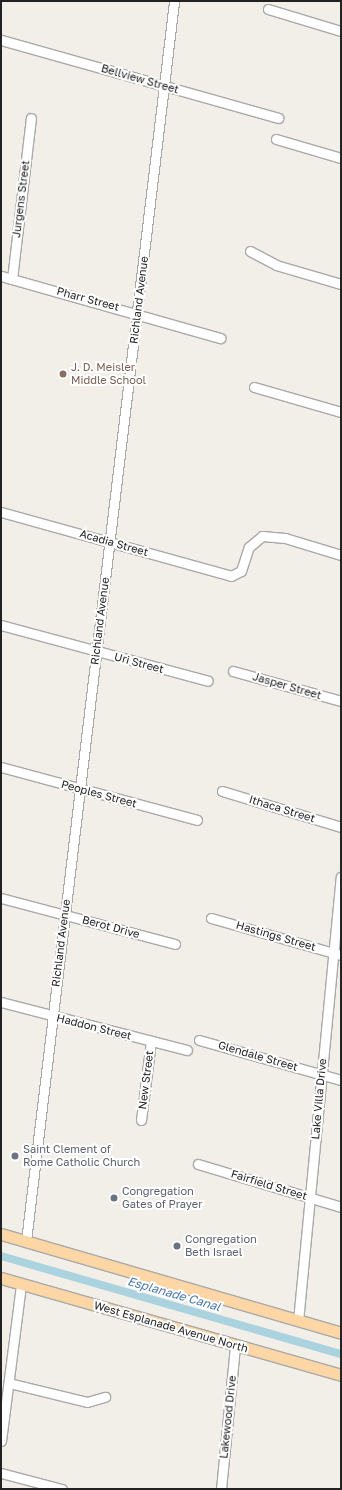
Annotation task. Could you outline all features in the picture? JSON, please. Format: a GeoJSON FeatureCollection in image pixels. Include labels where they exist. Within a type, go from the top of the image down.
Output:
{"type":"FeatureCollection","features":[{"type":"Feature","properties":{"kind":"main road"},"geometry":{"type":"LineString","coordinates":[[1,1234],[341,1333]]}},
{"type":"Feature","properties":{"kind":"main road","name":"West Esplanade Avenue North"},"geometry":{"type":"LineString","coordinates":[[1,1278],[341,1375]]}},
{"type":"Feature","properties":{"kind":"street","name":"Richland Avenue"},"geometry":{"type":"LineString","coordinates":[[26,1241],[79,789],[138,313],[174,1]]}},
{"type":"Feature","properties":{"kind":"street"},"geometry":{"type":"LineString","coordinates":[[268,9],[341,31]]}},
{"type":"Feature","properties":{"kind":"street","name":"Bellview Street"},"geometry":{"type":"LineString","coordinates":[[1,40],[278,118]]}},
{"type":"Feature","properties":{"kind":"street","name":"Jurgens Street"},"geometry":{"type":"LineString","coordinates":[[12,279],[31,118]]}},
{"type":"Feature","properties":{"kind":"street"},"geometry":{"type":"LineString","coordinates":[[276,139],[341,158]]}},
{"type":"Feature","properties":{"kind":"street"},"geometry":{"type":"LineString","coordinates":[[250,251],[276,265],[341,284]]}},
{"type":"Feature","properties":{"kind":"street","name":"Pharr Street"},"geometry":{"type":"LineString","coordinates":[[1,276],[138,313],[220,338]]}},
{"type":"Feature","properties":{"kind":"street"},"geometry":{"type":"LineString","coordinates":[[254,387],[341,412]]}},
{"type":"Feature","properties":{"kind":"street","name":"Acadia Street"},"geometry":{"type":"LineString","coordinates":[[1,512],[231,576],[242,571],[249,546],[262,536],[285,538],[341,555]]}},
{"type":"Feature","properties":{"kind":"street","name":"Uri Street"},"geometry":{"type":"LineString","coordinates":[[1,625],[208,682]]}},
{"type":"Feature","properties":{"kind":"street","name":"Jasper Street"},"geometry":{"type":"LineString","coordinates":[[233,671],[341,701]]}},
{"type":"Feature","properties":{"kind":"street","name":"Peoples Street"},"geometry":{"type":"LineString","coordinates":[[1,767],[197,820]]}},
{"type":"Feature","properties":{"kind":"street","name":"Ithaca Street"},"geometry":{"type":"LineString","coordinates":[[222,791],[341,827]]}},
{"type":"Feature","properties":{"kind":"street","name":"Lake Villa Drive"},"geometry":{"type":"LineString","coordinates":[[298,1321],[311,1198],[321,1074],[337,954],[341,877]]}},
{"type":"Feature","properties":{"kind":"street","name":"Berot Drive"},"geometry":{"type":"LineString","coordinates":[[1,898],[175,944]]}},
{"type":"Feature","properties":{"kind":"street","name":"Hastings Street"},"geometry":{"type":"LineString","coordinates":[[211,918],[337,954]]}},
{"type":"Feature","properties":{"kind":"street","name":"Haddon Street"},"geometry":{"type":"LineString","coordinates":[[1,1002],[187,1050]]}},
{"type":"Feature","properties":{"kind":"street","name":"Glendale Street"},"geometry":{"type":"LineString","coordinates":[[199,1040],[341,1080]]}},
{"type":"Feature","properties":{"kind":"street","name":"New Street"},"geometry":{"type":"LineString","coordinates":[[141,1120],[151,1041]]}},
{"type":"Feature","properties":{"kind":"street","name":"Fairfield Street"},"geometry":{"type":"LineString","coordinates":[[198,1164],[341,1207]]}},
{"type":"Feature","properties":{"kind":"street"},"geometry":{"type":"LineString","coordinates":[[1,1441],[21,1284]]}},
{"type":"Feature","properties":{"kind":"street","name":"Lakewood Drive"},"geometry":{"type":"LineString","coordinates":[[221,1489],[235,1346]]}},
{"type":"Feature","properties":{"kind":"street"},"geometry":{"type":"LineString","coordinates":[[9,1383],[87,1402],[105,1397]]}},
{"type":"Feature","properties":{"kind":"street"},"geometry":{"type":"LineString","coordinates":[[1,1473],[62,1489]]}},
{"type":"Feature","properties":{"kind":"waterway","name":"Esplanade Canal"},"geometry":{"type":"LineString","coordinates":[[1,1256],[341,1354]]}},
{"type":"Feature","properties":{"kind":"place","name":"J. D. Meisler Middle School"},"geometry":{"type":"Point","coordinates":[63,374]}},
{"type":"Feature","properties":{"kind":"place","name":"Saint Clement of Rome Catholic Church"},"geometry":{"type":"Point","coordinates":[15,1156]}},
{"type":"Feature","properties":{"kind":"place","name":"Congregation Gates of Prayer"},"geometry":{"type":"Point","coordinates":[114,1198]}},
{"type":"Feature","properties":{"kind":"place","name":"Congregation Beth Israel"},"geometry":{"type":"Point","coordinates":[177,1246]}}]}
